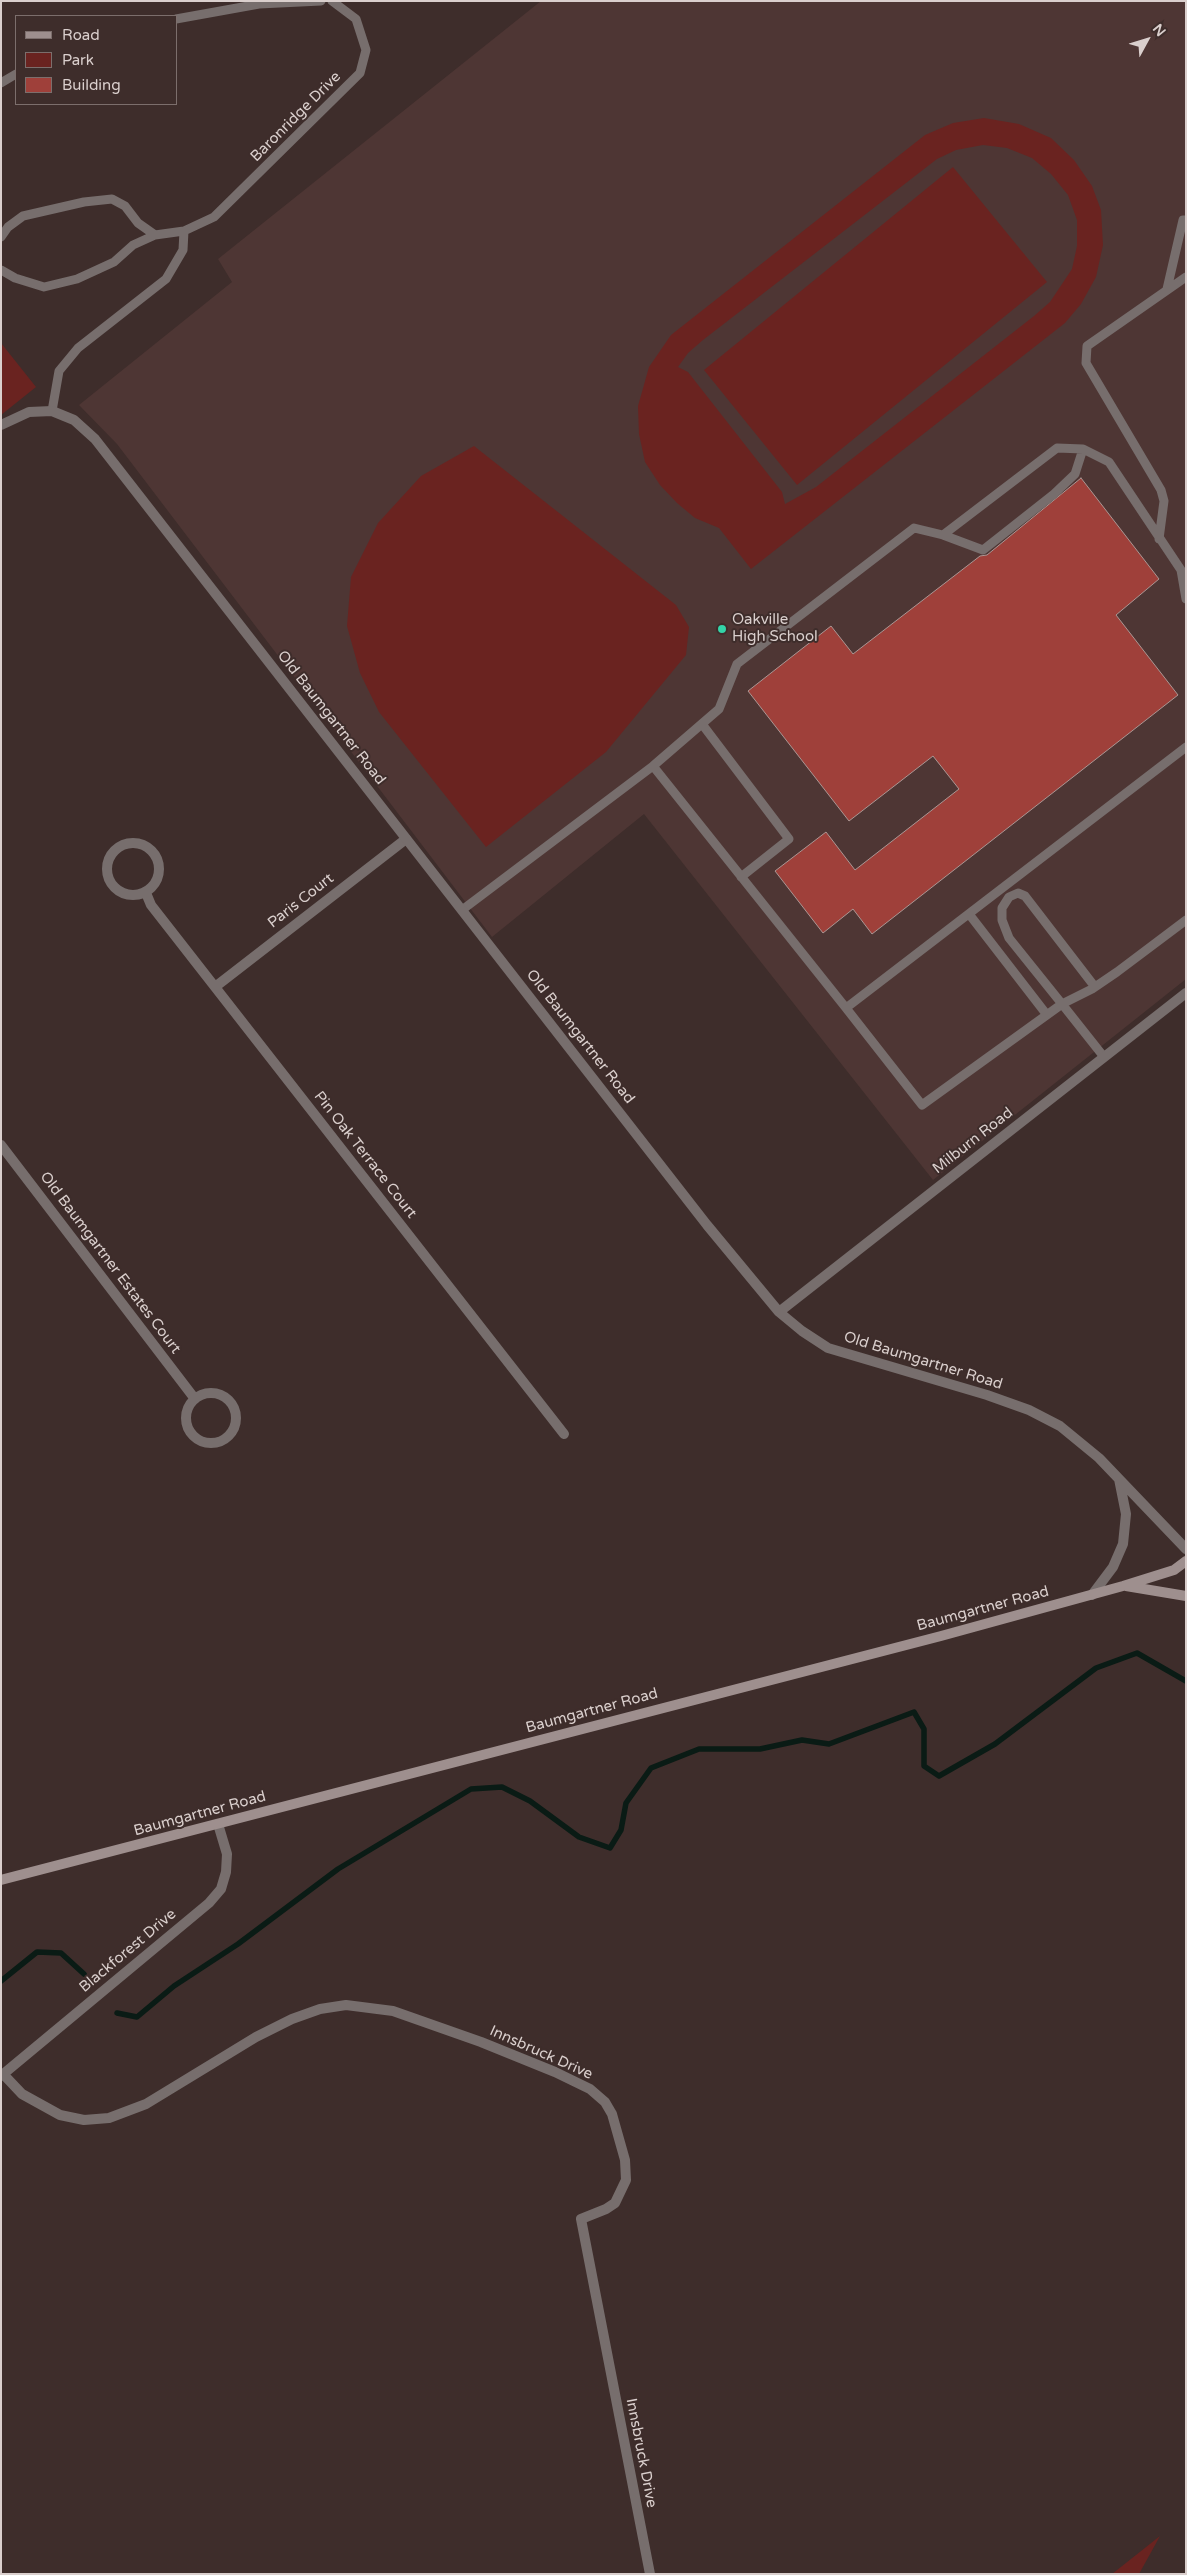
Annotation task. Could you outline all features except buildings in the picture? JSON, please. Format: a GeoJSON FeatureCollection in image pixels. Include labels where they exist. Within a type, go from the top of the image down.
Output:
{"type":"FeatureCollection","features":[{"type":"Feature","properties":{"kind":"main road","name":"Baumgartner Road"},"geometry":{"type":"LineString","coordinates":[[1,1880],[941,1636],[1123,1586],[1174,1570],[1186,1561]]}},
{"type":"Feature","properties":{"kind":"main road"},"geometry":{"type":"LineString","coordinates":[[1123,1586],[1186,1596]]}},
{"type":"Feature","properties":{"kind":"street"},"geometry":{"type":"LineString","coordinates":[[1,425],[29,412],[52,411]]}},
{"type":"Feature","properties":{"kind":"street","name":"Old Baumgartner Road"},"geometry":{"type":"LineString","coordinates":[[52,411],[74,420],[95,440],[713,1232],[779,1312],[802,1331],[828,1348],[1029,1410],[1075,1437],[1119,1478],[1186,1549]]}},
{"type":"Feature","properties":{"kind":"street","name":"Paris Court"},"geometry":{"type":"LineString","coordinates":[[215,987],[406,839]]}},
{"type":"Feature","properties":{"kind":"street"},"geometry":{"type":"LineString","coordinates":[[128,843],[145,845],[156,857],[158,874],[155,882],[146,893],[125,894],[111,883],[106,867],[109,858],[120,846],[128,843]]}},
{"type":"Feature","properties":{"kind":"street","name":"Pin Oak Terrace Court"},"geometry":{"type":"LineString","coordinates":[[146,893],[151,905],[564,1434]]}},
{"type":"Feature","properties":{"kind":"street","name":"Milburn Road"},"geometry":{"type":"LineString","coordinates":[[779,1312],[1186,993]]}},
{"type":"Feature","properties":{"kind":"street","name":"Old Baumgartner Estates Court"},"geometry":{"type":"LineString","coordinates":[[1,1145],[195,1399]]}},
{"type":"Feature","properties":{"kind":"street"},"geometry":{"type":"LineString","coordinates":[[203,1395],[219,1395],[232,1405],[236,1421],[229,1436],[215,1443],[207,1443],[193,1435],[187,1421],[187,1413],[195,1399],[203,1395]]}},
{"type":"Feature","properties":{"kind":"street"},"geometry":{"type":"LineString","coordinates":[[1092,1595],[1113,1567],[1123,1544],[1126,1514],[1119,1478]]}},
{"type":"Feature","properties":{"kind":"street","name":"Blackforest Drive"},"geometry":{"type":"LineString","coordinates":[[2,2075],[209,1903],[221,1890],[226,1872],[227,1854],[218,1824]]}},
{"type":"Feature","properties":{"kind":"street","name":"Innsbruck Drive"},"geometry":{"type":"LineString","coordinates":[[2,2075],[22,2094],[60,2115],[84,2120],[109,2118],[146,2104],[256,2037],[292,2019],[320,2009],[346,2005],[402,2014],[555,2072],[590,2089],[605,2102],[612,2114],[625,2160],[626,2180],[615,2203],[606,2209],[581,2219],[650,2574]]}},
{"type":"Feature","properties":{"kind":"lane"},"geometry":{"type":"LineString","coordinates":[[178,19],[259,4],[321,1]]}},
{"type":"Feature","properties":{"kind":"lane","name":"Baronridge Drive"},"geometry":{"type":"LineString","coordinates":[[1,270],[15,278],[44,287],[77,279],[114,262],[133,245],[155,235],[184,231],[214,217],[360,73],[366,50],[356,19],[332,1]]}},
{"type":"Feature","properties":{"kind":"lane"},"geometry":{"type":"LineString","coordinates":[[1,83],[15,75]]}},
{"type":"Feature","properties":{"kind":"lane"},"geometry":{"type":"LineString","coordinates":[[1,237],[8,227],[23,216],[84,202],[112,199],[125,206],[138,223],[155,235]]}},
{"type":"Feature","properties":{"kind":"lane"},"geometry":{"type":"LineString","coordinates":[[1167,290],[1183,220],[1186,220]]}},
{"type":"Feature","properties":{"kind":"lane"},"geometry":{"type":"LineString","coordinates":[[52,411],[59,371],[78,348],[166,279],[183,250],[184,231]]}},
{"type":"Feature","properties":{"kind":"lane"},"geometry":{"type":"LineString","coordinates":[[1159,539],[1164,501],[1162,490],[1086,363],[1087,346],[1186,276]]}},
{"type":"Feature","properties":{"kind":"lane"},"geometry":{"type":"LineString","coordinates":[[943,535],[1057,448],[1083,449],[1109,462],[1180,570],[1186,599]]}},
{"type":"Feature","properties":{"kind":"lane"},"geometry":{"type":"LineString","coordinates":[[462,910],[652,766],[702,724],[719,709],[737,664],[914,528],[943,535],[982,550],[1054,494],[1075,474],[1083,449]]}},
{"type":"Feature","properties":{"kind":"lane"},"geometry":{"type":"LineString","coordinates":[[702,724],[788,839],[741,877]]}},
{"type":"Feature","properties":{"kind":"lane"},"geometry":{"type":"LineString","coordinates":[[846,1008],[1186,748]]}},
{"type":"Feature","properties":{"kind":"lane"},"geometry":{"type":"LineString","coordinates":[[652,766],[922,1105],[1062,1004],[1095,987],[1186,920]]}},
{"type":"Feature","properties":{"kind":"lane"},"geometry":{"type":"LineString","coordinates":[[1095,987],[1030,901],[1018,893],[1009,897],[1002,908],[1002,920],[1009,938],[1104,1057]]}},
{"type":"Feature","properties":{"kind":"lane"},"geometry":{"type":"LineString","coordinates":[[969,914],[1047,1015]]}},
{"type":"Feature","properties":{"kind":"shaded area","name":"Oakville High School"},"geometry":{"type":"Polygon","coordinates":[[[541,1],[1186,1],[1186,979],[933,1180],[644,814],[492,937],[117,444],[79,405],[232,282],[218,259],[541,1]]]}},
{"type":"Feature","properties":{"kind":"green space"},"geometry":{"type":"Polygon","coordinates":[[[984,118],[1019,124],[1051,138],[1074,160],[1092,186],[1101,210],[1103,245],[1096,277],[1081,304],[1065,323],[751,569],[719,528],[695,518],[677,503],[660,485],[645,462],[639,434],[638,406],[649,367],[671,335],[925,135],[953,123],[984,118]],[[983,145],[956,150],[937,159],[703,340],[688,353],[678,367],[688,372],[782,492],[785,504],[816,487],[1034,316],[1050,302],[1072,269],[1077,246],[1077,220],[1068,195],[1051,174],[1032,158],[1007,148],[983,145]]]}},
{"type":"Feature","properties":{"kind":"green space"},"geometry":{"type":"Polygon","coordinates":[[[953,167],[1047,282],[797,485],[704,370],[953,167]]]}},
{"type":"Feature","properties":{"kind":"green space"},"geometry":{"type":"Polygon","coordinates":[[[1,343],[36,387],[1,415],[1,343]]]}},
{"type":"Feature","properties":{"kind":"green space"},"geometry":{"type":"Polygon","coordinates":[[[474,446],[676,605],[689,627],[686,655],[606,752],[486,847],[379,712],[360,673],[347,626],[351,577],[378,523],[421,476],[474,446]]]}},
{"type":"Feature","properties":{"kind":"green space"},"geometry":{"type":"Polygon","coordinates":[[[1160,2536],[1139,2574],[1112,2574],[1160,2536]]]}},
{"type":"Feature","properties":{"kind":"waterway"},"geometry":{"type":"LineString","coordinates":[[117,2013],[137,2017],[174,1986],[238,1944],[338,1869],[471,1789],[502,1787],[530,1801],[579,1837],[610,1848],[621,1830],[626,1803],[651,1768],[699,1749],[760,1749],[802,1740],[829,1744],[914,1712],[924,1729],[924,1766],[939,1776],[995,1744],[1096,1668],[1137,1653],[1186,1681]]}},
{"type":"Feature","properties":{"kind":"waterway"},"geometry":{"type":"LineString","coordinates":[[1,1981],[37,1952],[61,1953],[84,1974]]}},
{"type":"Feature","properties":{"kind":"place","name":"Oakville High School"},"geometry":{"type":"Point","coordinates":[722,629]}}]}
